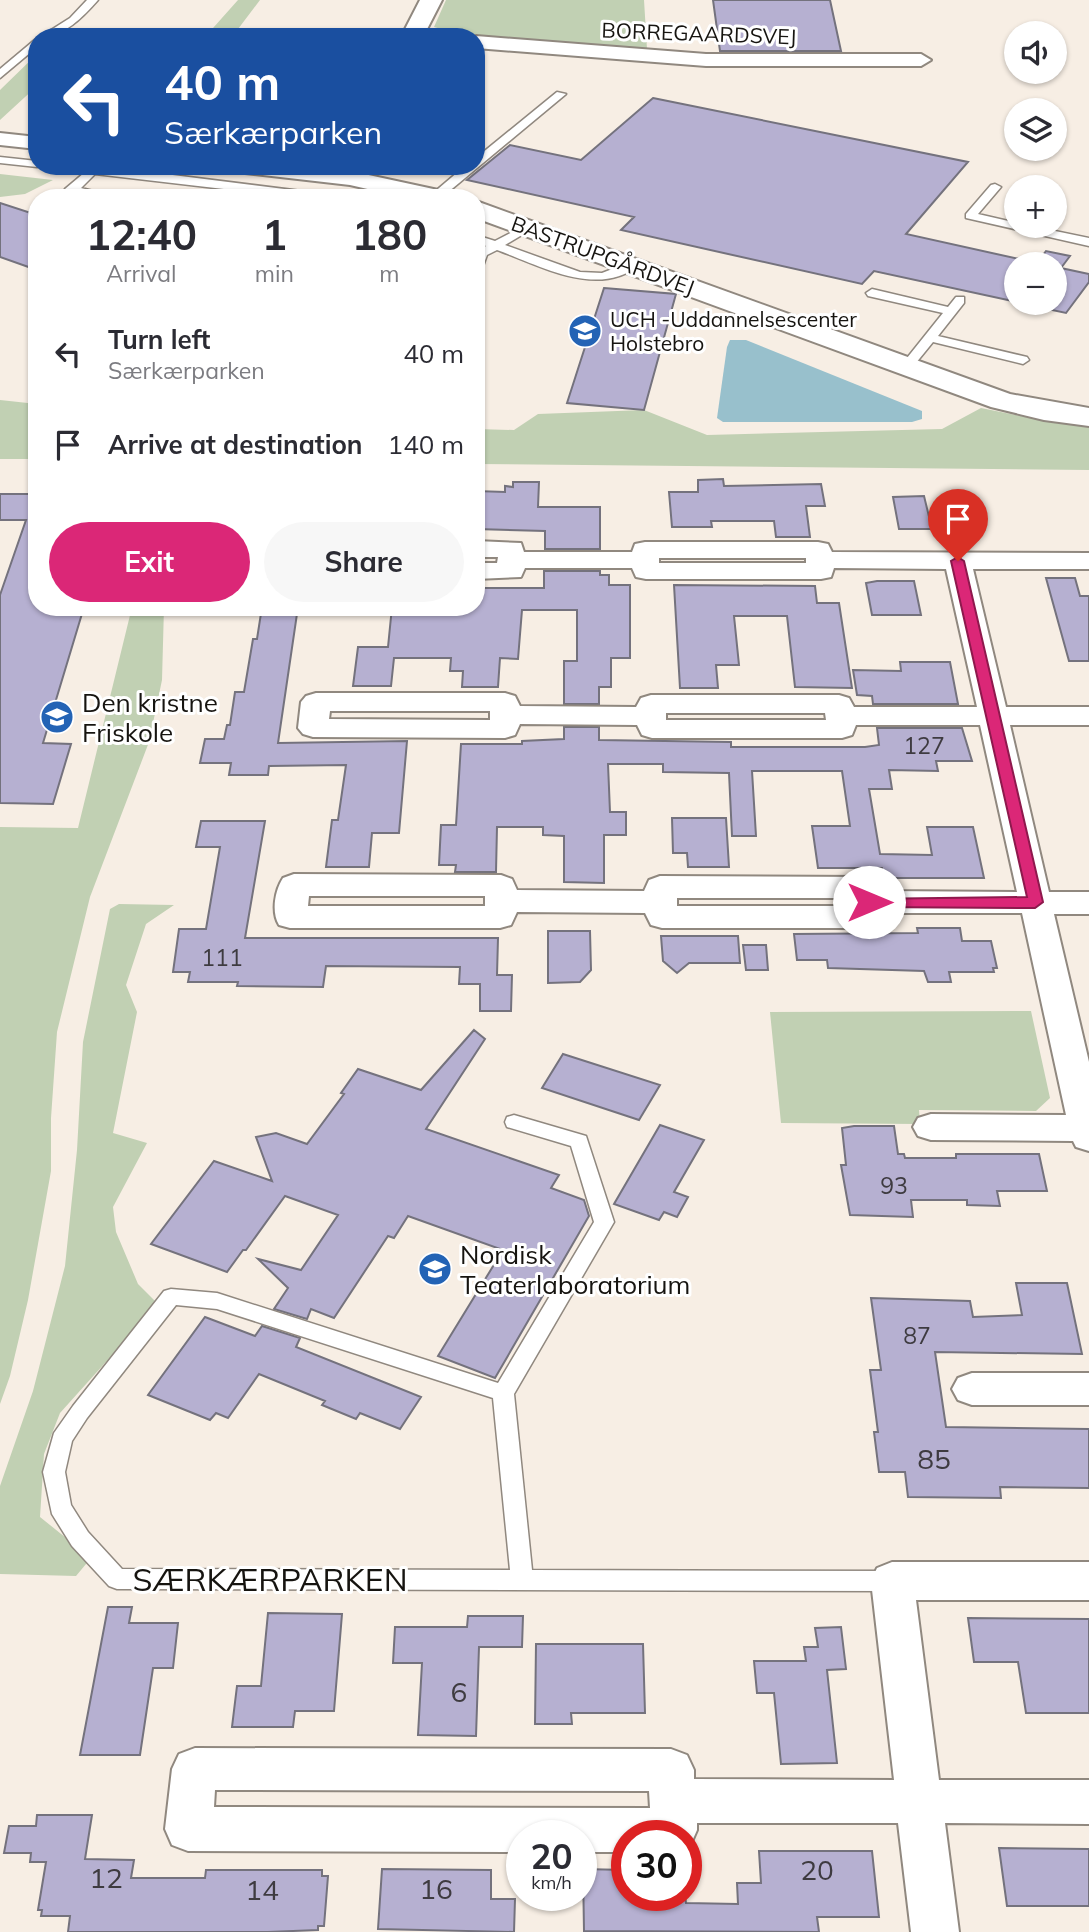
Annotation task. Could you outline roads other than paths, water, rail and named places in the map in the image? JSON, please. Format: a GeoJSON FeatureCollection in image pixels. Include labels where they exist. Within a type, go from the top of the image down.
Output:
{"type":"FeatureCollection","features":[{"type":"Feature","properties":{"kind":"street"},"geometry":{"type":"LineString","coordinates":[[417,28],[431,0]]}},
{"type":"Feature","properties":{"kind":"street","name":"BORREGAARDSVEJ"},"geometry":{"type":"LineString","coordinates":[[485,43],[706,60],[921,60]]}},
{"type":"Feature","properties":{"kind":"street"},"geometry":{"type":"LineString","coordinates":[[0,139],[28,142]]}},
{"type":"Feature","properties":{"kind":"street"},"geometry":{"type":"LineString","coordinates":[[317,175],[379,189]]}},
{"type":"Feature","properties":{"kind":"street","name":"BASTRUPGÅRDVEJ"},"geometry":{"type":"LineString","coordinates":[[485,212],[1001,401],[1044,411],[1089,417]]}},
{"type":"Feature","properties":{"kind":"street"},"geometry":{"type":"LineString","coordinates":[[485,549],[512,549],[511,571],[485,571]]}},
{"type":"Feature","properties":{"kind":"street"},"geometry":{"type":"LineString","coordinates":[[511,560],[646,560],[646,571],[821,571],[820,561],[1089,561]]}},
{"type":"Feature","properties":{"kind":"street"},"geometry":{"type":"LineString","coordinates":[[931,1127],[1088,1131],[958,561]]}},
{"type":"Feature","properties":{"kind":"street"},"geometry":{"type":"LineString","coordinates":[[316,702],[505,702],[505,715],[505,729],[313,728],[316,702]]}},
{"type":"Feature","properties":{"kind":"street"},"geometry":{"type":"LineString","coordinates":[[505,715],[651,716],[652,729],[842,729],[841,716],[1089,716]]}},
{"type":"Feature","properties":{"kind":"street"},"geometry":{"type":"LineString","coordinates":[[294,885],[501,886],[501,901],[500,917],[290,917],[294,885]]}},
{"type":"Feature","properties":{"kind":"street"},"geometry":{"type":"LineString","coordinates":[[501,901],[661,902],[662,917],[871,918],[869,902],[1089,903]]}},
{"type":"Feature","properties":{"kind":"street"},"geometry":{"type":"LineString","coordinates":[[972,1388],[1089,1389]]}},
{"type":"Feature","properties":{"kind":"street"},"geometry":{"type":"LineString","coordinates":[[892,1581],[935,1932]]}},
{"type":"Feature","properties":{"kind":"street","name":"SÆRKÆRPARKEN"},"geometry":{"type":"LineString","coordinates":[[892,1581],[1089,1581]]}},
{"type":"Feature","properties":{"kind":"street"},"geometry":{"type":"LineString","coordinates":[[195,1769],[671,1770],[673,1801],[674,1830],[188,1829],[195,1769]]}},
{"type":"Feature","properties":{"kind":"street"},"geometry":{"type":"LineString","coordinates":[[673,1801],[1089,1802]]}},
{"type":"Feature","properties":{"kind":"lane"},"geometry":{"type":"LineString","coordinates":[[60,28],[73,20],[93,0]]}},
{"type":"Feature","properties":{"kind":"lane"},"geometry":{"type":"LineString","coordinates":[[0,75],[28,49]]}},
{"type":"Feature","properties":{"kind":"lane"},"geometry":{"type":"LineString","coordinates":[[485,156],[561,94]]}},
{"type":"Feature","properties":{"kind":"lane"},"geometry":{"type":"LineString","coordinates":[[0,160],[28,163]]}},
{"type":"Feature","properties":{"kind":"lane"},"geometry":{"type":"LineString","coordinates":[[71,189],[86,175]]}},
{"type":"Feature","properties":{"kind":"lane"},"geometry":{"type":"LineString","coordinates":[[150,175],[261,189]]}},
{"type":"Feature","properties":{"kind":"lane"},"geometry":{"type":"LineString","coordinates":[[448,189],[462,175]]}},
{"type":"Feature","properties":{"kind":"lane"},"geometry":{"type":"LineString","coordinates":[[995,187],[970,216],[1089,242]]}},
{"type":"Feature","properties":{"kind":"lane"},"geometry":{"type":"LineString","coordinates":[[485,251],[528,227]]}},
{"type":"Feature","properties":{"kind":"lane"},"geometry":{"type":"LineString","coordinates":[[485,241],[578,275],[603,277],[633,265]]}},
{"type":"Feature","properties":{"kind":"lane"},"geometry":{"type":"LineString","coordinates":[[872,293],[956,305],[907,366]]}},
{"type":"Feature","properties":{"kind":"lane"},"geometry":{"type":"LineString","coordinates":[[930,338],[1023,360]]}},
{"type":"Feature","properties":{"kind":"lane"},"geometry":{"type":"LineString","coordinates":[[514,1122],[579,1141],[604,1222],[503,1393],[522,1579]]}},
{"type":"Feature","properties":{"kind":"lane","name":"SÆRKÆRPARKEN"},"geometry":{"type":"LineString","coordinates":[[503,1393],[217,1301],[171,1297],[80,1412],[62,1440],[54,1472],[60,1507],[80,1539],[117,1579],[892,1581]]}},
{"type":"Feature","properties":{"kind":"water"},"geometry":{"type":"Polygon","coordinates":[[[730,340],[746,340],[922,411],[922,419],[912,422],[723,422],[717,418],[730,340]]]}},
{"type":"Feature","properties":{"kind":"place","name":"UCH -Uddannelsescenter Holstebro"},"geometry":{"type":"Point","coordinates":[585,331]}},
{"type":"Feature","properties":{"kind":"place","name":"Den kristne Friskole"},"geometry":{"type":"Point","coordinates":[57,717]}},
{"type":"Feature","properties":{"kind":"place","name":"Nordisk Teaterlaboratorium"},"geometry":{"type":"Point","coordinates":[435,1269]}}]}
